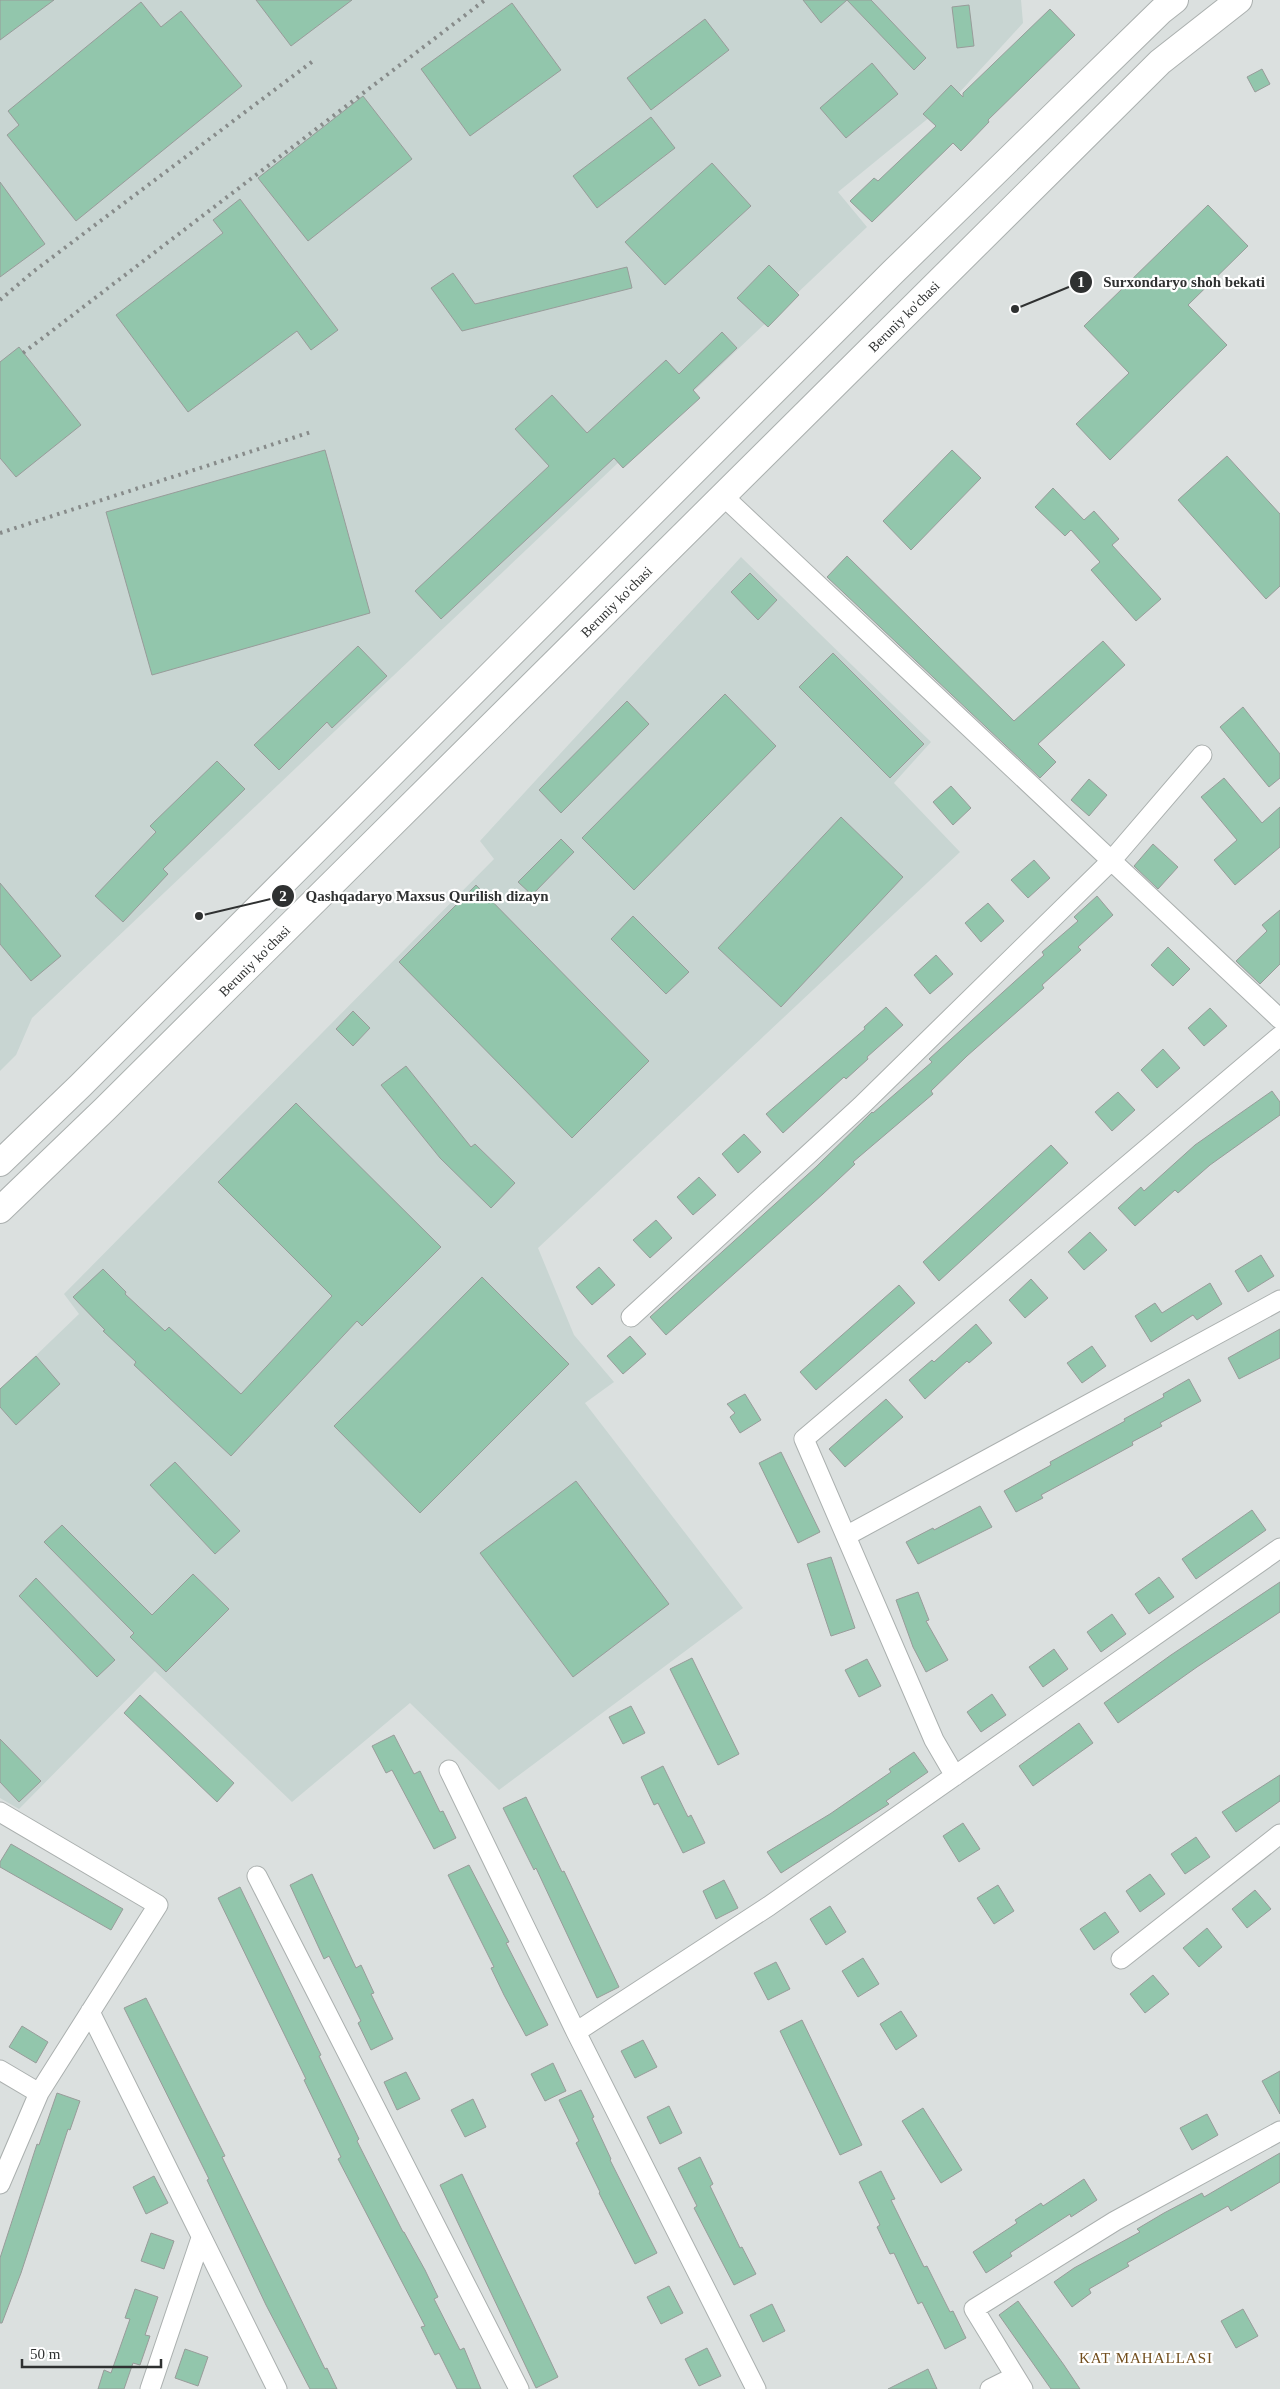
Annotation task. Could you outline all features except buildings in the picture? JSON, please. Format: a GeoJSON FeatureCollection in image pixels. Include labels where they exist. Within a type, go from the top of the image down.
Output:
{"type":"FeatureCollection","features":[{"type":"Feature","properties":{"kind":"main road"},"geometry":{"type":"LineString","coordinates":[[0,1163],[80,1086],[1156,9],[1175,0]]}},
{"type":"Feature","properties":{"kind":"main road","name":"Beruniy ko'chasi"},"geometry":{"type":"LineString","coordinates":[[0,1210],[1160,62],[1239,0]]}},
{"type":"Feature","properties":{"kind":"main road"},"geometry":{"type":"LineString","coordinates":[[916,250],[942,278]]}},
{"type":"Feature","properties":{"kind":"main road"},"geometry":{"type":"LineString","coordinates":[[80,1086],[104,1109]]}},
{"type":"Feature","properties":{"kind":"street"},"geometry":{"type":"LineString","coordinates":[[722,495],[1280,1019]]}},
{"type":"Feature","properties":{"kind":"street"},"geometry":{"type":"LineString","coordinates":[[631,1317],[861,1106],[1112,861],[1202,755]]}},
{"type":"Feature","properties":{"kind":"street"},"geometry":{"type":"LineString","coordinates":[[955,1776],[934,1740],[804,1439],[1280,1036]]}},
{"type":"Feature","properties":{"kind":"street"},"geometry":{"type":"LineString","coordinates":[[846,1536],[1280,1300]]}},
{"type":"Feature","properties":{"kind":"street"},"geometry":{"type":"LineString","coordinates":[[576,2032],[769,1906],[1280,1548]]}},
{"type":"Feature","properties":{"kind":"street"},"geometry":{"type":"LineString","coordinates":[[450,1770],[576,2032],[756,2389]]}},
{"type":"Feature","properties":{"kind":"street"},"geometry":{"type":"LineString","coordinates":[[0,1812],[158,1905],[39,2093],[0,2184]]}},
{"type":"Feature","properties":{"kind":"street"},"geometry":{"type":"LineString","coordinates":[[1121,1959],[1280,1834]]}},
{"type":"Feature","properties":{"kind":"street"},"geometry":{"type":"LineString","coordinates":[[257,1876],[519,2389]]}},
{"type":"Feature","properties":{"kind":"street"},"geometry":{"type":"LineString","coordinates":[[90,2012],[201,2238],[278,2389]]}},
{"type":"Feature","properties":{"kind":"street"},"geometry":{"type":"LineString","coordinates":[[0,2070],[39,2093]]}},
{"type":"Feature","properties":{"kind":"street"},"geometry":{"type":"LineString","coordinates":[[990,2389],[1019,2383],[974,2309],[1115,2221],[1280,2131]]}},
{"type":"Feature","properties":{"kind":"street"},"geometry":{"type":"LineString","coordinates":[[150,2389],[201,2238]]}},
{"type":"Feature","properties":{"kind":"shaded area"},"geometry":{"type":"Polygon","coordinates":[[[0,0],[1021,0],[1023,23],[958,94],[838,192],[867,227],[32,1018],[16,1055],[0,1071],[0,0]]]}},
{"type":"Feature","properties":{"kind":"shaded area"},"geometry":{"type":"Polygon","coordinates":[[[741,557],[931,742],[894,783],[960,852],[538,1248],[574,1335],[614,1382],[585,1403],[743,1608],[499,1790],[410,1703],[292,1802],[155,1671],[19,1809],[0,1798],[0,1390],[79,1314],[64,1294],[494,859],[480,841],[741,557]]]}},
{"type":"Feature","properties":{"kind":"railway"},"geometry":{"type":"LineString","coordinates":[[23,353],[485,0]]}},
{"type":"Feature","properties":{"kind":"railway"},"geometry":{"type":"LineString","coordinates":[[0,300],[34,271],[313,61]]}},
{"type":"Feature","properties":{"kind":"railway"},"geometry":{"type":"LineString","coordinates":[[0,533],[311,432]]}},
{"type":"Feature","properties":{"kind":"place","name":"Surxondaryo shoh bekati"},"geometry":{"type":"Point","coordinates":[1015,309]}},
{"type":"Feature","properties":{"kind":"place","name":"Qashqadaryo Maxsus Qurilish dizayn"},"geometry":{"type":"Point","coordinates":[199,916]}},
{"type":"Feature","properties":{"kind":"district","name":"KAT MAHALLASI"},"geometry":{"type":"Point","coordinates":[1146,2358]}}]}
